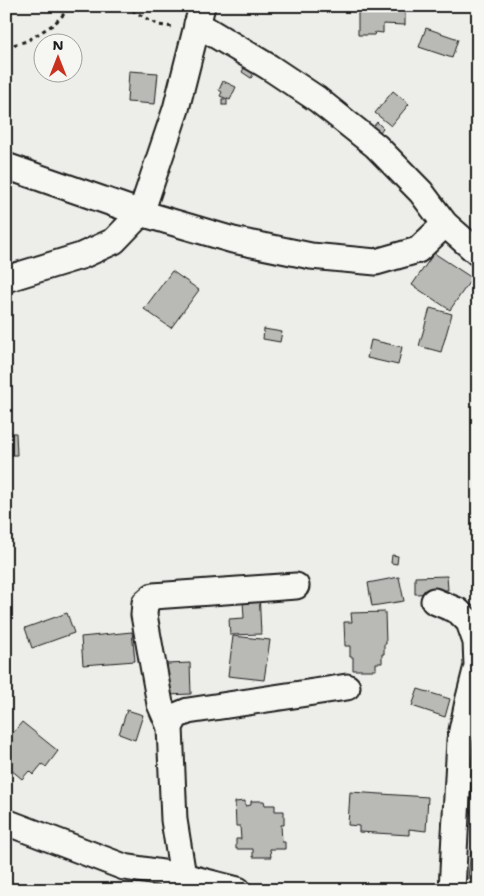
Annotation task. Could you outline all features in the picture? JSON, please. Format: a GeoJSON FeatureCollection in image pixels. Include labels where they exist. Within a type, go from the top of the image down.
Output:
{"type":"FeatureCollection","features":[{"type":"Feature","properties":{"kind":"street"},"geometry":{"type":"LineString","coordinates":[[6,279],[82,256],[114,240],[141,214],[176,109],[200,15],[269,67],[317,99],[376,146],[421,192],[445,224],[478,254]]}},
{"type":"Feature","properties":{"kind":"street"},"geometry":{"type":"LineString","coordinates":[[6,166],[141,214],[233,240],[311,256],[376,262],[418,250],[445,224]]}},
{"type":"Feature","properties":{"kind":"street"},"geometry":{"type":"LineString","coordinates":[[183,876],[174,820],[170,727],[160,704],[144,615],[145,603],[153,596],[296,586]]}},
{"type":"Feature","properties":{"kind":"street"},"geometry":{"type":"LineString","coordinates":[[434,601],[458,611],[469,622],[476,642],[478,666],[473,703],[460,740],[452,890]]}},
{"type":"Feature","properties":{"kind":"street"},"geometry":{"type":"LineString","coordinates":[[170,727],[176,716],[188,711],[347,687]]}},
{"type":"Feature","properties":{"kind":"street"},"geometry":{"type":"LineString","coordinates":[[6,822],[124,867],[183,876],[238,890]]}},
{"type":"Feature","properties":{"kind":"path"},"geometry":{"type":"LineString","coordinates":[[6,47],[27,40],[54,24],[72,6]]}},
{"type":"Feature","properties":{"kind":"path"},"geometry":{"type":"LineString","coordinates":[[125,6],[158,25],[177,28],[200,15]]}},
{"type":"Feature","properties":{"kind":"building"},"geometry":{"type":"Polygon","coordinates":[[[358,8],[405,9],[405,25],[383,24],[383,33],[375,32],[374,35],[358,35],[358,8]]]}},
{"type":"Feature","properties":{"kind":"building"},"geometry":{"type":"Polygon","coordinates":[[[426,28],[458,39],[452,58],[419,47],[426,28]]]}},
{"type":"Feature","properties":{"kind":"building"},"geometry":{"type":"Polygon","coordinates":[[[245,66],[255,72],[251,78],[242,72],[245,66]]]}},
{"type":"Feature","properties":{"kind":"building"},"geometry":{"type":"Polygon","coordinates":[[[129,71],[158,73],[155,104],[127,102],[129,71]]]}},
{"type":"Feature","properties":{"kind":"building"},"geometry":{"type":"Polygon","coordinates":[[[223,81],[236,87],[230,100],[220,96],[222,92],[219,90],[223,81]]]}},
{"type":"Feature","properties":{"kind":"building"},"geometry":{"type":"Polygon","coordinates":[[[393,91],[409,104],[391,126],[375,113],[393,91]]]}},
{"type":"Feature","properties":{"kind":"building"},"geometry":{"type":"Polygon","coordinates":[[[222,99],[227,99],[227,105],[222,105],[222,99]]]}},
{"type":"Feature","properties":{"kind":"building"},"geometry":{"type":"Polygon","coordinates":[[[377,122],[383,128],[376,137],[369,132],[377,122]]]}},
{"type":"Feature","properties":{"kind":"building"},"geometry":{"type":"Polygon","coordinates":[[[434,253],[472,278],[450,310],[412,285],[434,253]]]}},
{"type":"Feature","properties":{"kind":"building"},"geometry":{"type":"Polygon","coordinates":[[[172,271],[199,290],[171,328],[144,309],[172,271]]]}},
{"type":"Feature","properties":{"kind":"building"},"geometry":{"type":"Polygon","coordinates":[[[430,308],[452,314],[441,352],[419,346],[430,308]]]}},
{"type":"Feature","properties":{"kind":"building"},"geometry":{"type":"Polygon","coordinates":[[[264,329],[282,332],[280,342],[263,339],[264,329]]]}},
{"type":"Feature","properties":{"kind":"building"},"geometry":{"type":"Polygon","coordinates":[[[371,340],[402,347],[398,365],[367,358],[371,340]]]}},
{"type":"Feature","properties":{"kind":"building"},"geometry":{"type":"Polygon","coordinates":[[[6,433],[16,433],[17,455],[6,455],[6,433]]]}},
{"type":"Feature","properties":{"kind":"building"},"geometry":{"type":"Polygon","coordinates":[[[392,555],[398,556],[397,564],[391,563],[392,555]]]}},
{"type":"Feature","properties":{"kind":"building"},"geometry":{"type":"Polygon","coordinates":[[[447,576],[448,590],[438,590],[438,593],[415,594],[415,577],[447,576]]]}},
{"type":"Feature","properties":{"kind":"building"},"geometry":{"type":"Polygon","coordinates":[[[399,577],[404,601],[372,606],[368,583],[399,577]]]}},
{"type":"Feature","properties":{"kind":"building"},"geometry":{"type":"Polygon","coordinates":[[[259,590],[261,634],[230,635],[229,619],[244,618],[243,601],[259,590]]]}},
{"type":"Feature","properties":{"kind":"building"},"geometry":{"type":"Polygon","coordinates":[[[385,612],[386,644],[384,644],[382,663],[376,663],[376,670],[353,670],[353,657],[350,657],[350,646],[345,646],[344,622],[352,622],[351,613],[385,612]]]}},
{"type":"Feature","properties":{"kind":"building"},"geometry":{"type":"Polygon","coordinates":[[[67,613],[74,633],[32,648],[25,628],[67,613]]]}},
{"type":"Feature","properties":{"kind":"building"},"geometry":{"type":"Polygon","coordinates":[[[132,632],[135,661],[83,665],[81,637],[132,632]]]}},
{"type":"Feature","properties":{"kind":"building"},"geometry":{"type":"Polygon","coordinates":[[[233,636],[270,640],[264,680],[228,676],[233,636]]]}},
{"type":"Feature","properties":{"kind":"building"},"geometry":{"type":"Polygon","coordinates":[[[190,663],[191,694],[168,695],[167,664],[190,663]]]}},
{"type":"Feature","properties":{"kind":"building"},"geometry":{"type":"Polygon","coordinates":[[[418,689],[450,699],[445,717],[412,706],[418,689]]]}},
{"type":"Feature","properties":{"kind":"building"},"geometry":{"type":"Polygon","coordinates":[[[127,710],[143,715],[135,740],[119,734],[127,710]]]}},
{"type":"Feature","properties":{"kind":"building"},"geometry":{"type":"Polygon","coordinates":[[[22,722],[58,751],[46,767],[42,764],[33,775],[29,771],[22,779],[10,769],[6,771],[6,741],[22,722]]]}},
{"type":"Feature","properties":{"kind":"building"},"geometry":{"type":"Polygon","coordinates":[[[350,792],[428,797],[426,831],[409,829],[409,835],[359,832],[359,826],[348,825],[350,792]]]}},
{"type":"Feature","properties":{"kind":"building"},"geometry":{"type":"Polygon","coordinates":[[[245,801],[245,806],[251,805],[251,801],[264,801],[265,805],[275,805],[275,811],[284,811],[284,825],[281,825],[282,842],[285,842],[285,849],[270,849],[271,857],[253,857],[253,849],[236,849],[236,839],[241,839],[240,826],[236,826],[235,802],[245,801]]]}},
{"type":"Feature","properties":{"kind":"building"},"geometry":{"type":"Polygon","coordinates":[[[471,850],[478,851],[478,879],[468,878],[471,850]]]}}]}
